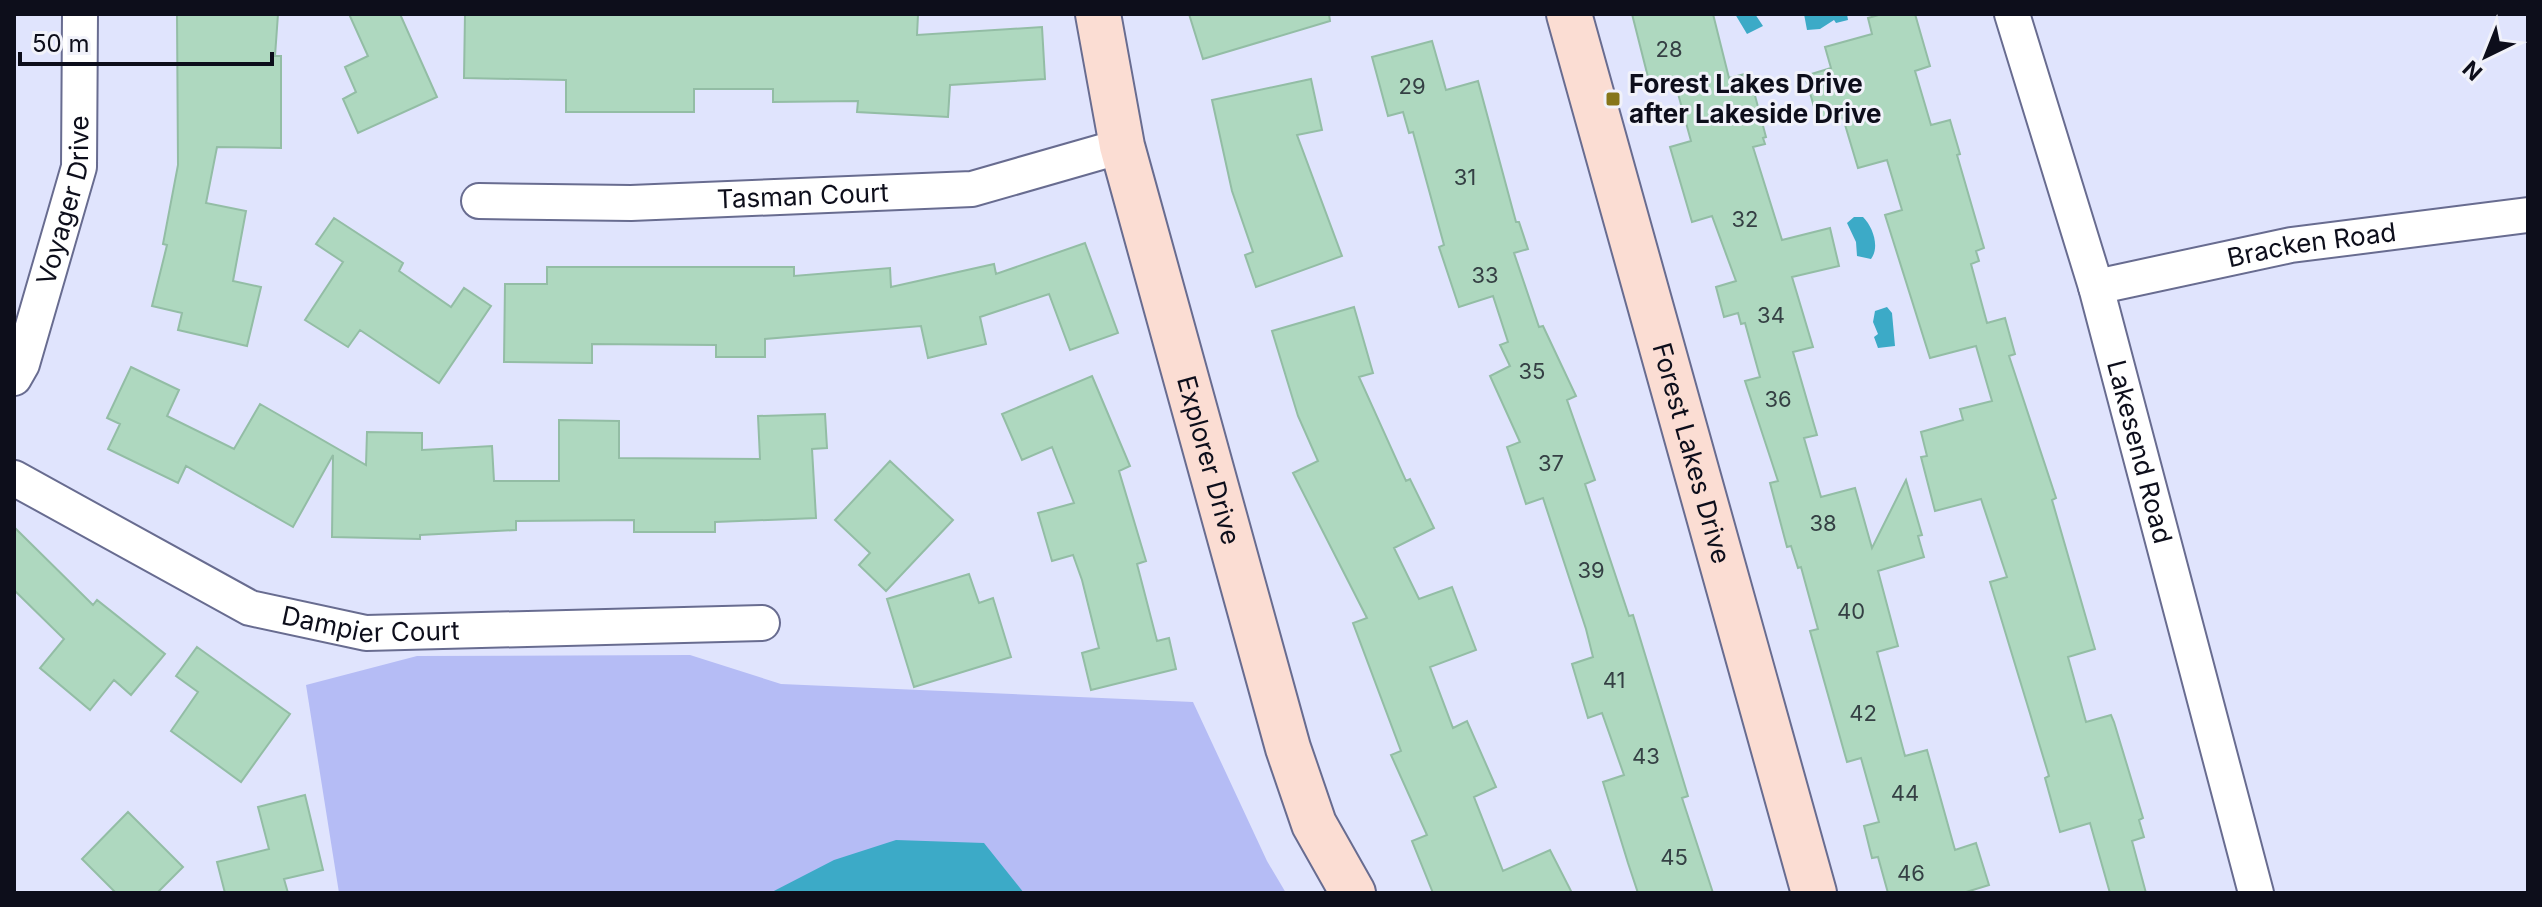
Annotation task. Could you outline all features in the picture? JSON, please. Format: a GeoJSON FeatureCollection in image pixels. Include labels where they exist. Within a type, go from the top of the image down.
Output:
{"type":"FeatureCollection","features":[{"type":"Feature","properties":{"kind":"main road","name":"Explorer Drive"},"geometry":{"type":"LineString","coordinates":[[1098,14],[1122,146],[1288,748],[1314,824],[1353,893]]}},
{"type":"Feature","properties":{"kind":"main road","name":"Forest Lakes Drive"},"geometry":{"type":"LineString","coordinates":[[1542,14],[1785,893]]}},
{"type":"Feature","properties":{"kind":"main road","name":"Forest Lakes Drive"},"geometry":{"type":"LineString","coordinates":[[1569,14],[1814,893]]}},
{"type":"Feature","properties":{"kind":"street","name":"Voyager Drive"},"geometry":{"type":"LineString","coordinates":[[14,378],[22,364],[79,167],[80,14]]}},
{"type":"Feature","properties":{"kind":"street","name":"Lakesend Road"},"geometry":{"type":"LineString","coordinates":[[2012,14],[2096,287],[2256,893]]}},
{"type":"Feature","properties":{"kind":"street","name":"Tasman Court"},"geometry":{"type":"LineString","coordinates":[[479,201],[631,203],[972,189],[1122,146]]}},
{"type":"Feature","properties":{"kind":"street","name":"Bracken Road"},"geometry":{"type":"LineString","coordinates":[[2096,287],[2291,245],[2528,215]]}},
{"type":"Feature","properties":{"kind":"street","name":"Dampier Court"},"geometry":{"type":"LineString","coordinates":[[14,478],[250,608],[366,633],[762,623]]}},
{"type":"Feature","properties":{"kind":"shaded area"},"geometry":{"type":"Polygon","coordinates":[[[1735,14],[1755,14],[1763,26],[1747,34],[1735,14]]]}},
{"type":"Feature","properties":{"kind":"shaded area"},"geometry":{"type":"Polygon","coordinates":[[[1804,14],[1847,14],[1848,20],[1836,23],[1834,20],[1820,29],[1807,30],[1804,14]]]}},
{"type":"Feature","properties":{"kind":"shaded area"},"geometry":{"type":"Polygon","coordinates":[[[1854,217],[1863,217],[1870,226],[1875,243],[1871,259],[1857,256],[1856,242],[1847,223],[1854,217]]]}},
{"type":"Feature","properties":{"kind":"shaded area"},"geometry":{"type":"Polygon","coordinates":[[[1887,307],[1892,313],[1895,346],[1878,348],[1874,337],[1878,334],[1873,322],[1875,311],[1887,307]]]}},
{"type":"Feature","properties":{"kind":"shaded area"},"geometry":{"type":"Polygon","coordinates":[[[690,655],[781,684],[1193,702],[1267,861],[1286,893],[339,893],[306,685],[417,656],[690,655]]]}},
{"type":"Feature","properties":{"kind":"shaded area"},"geometry":{"type":"Polygon","coordinates":[[[896,840],[984,843],[1024,893],[770,893],[834,860],[896,840]]]}},
{"type":"Feature","properties":{"kind":"building"},"geometry":{"type":"Polygon","coordinates":[[[177,14],[278,14],[275,56],[281,56],[281,148],[217,147],[206,203],[246,211],[233,281],[261,287],[247,346],[178,330],[182,313],[152,306],[167,245],[163,244],[178,165],[177,14]]]}},
{"type":"Feature","properties":{"kind":"building"},"geometry":{"type":"Polygon","coordinates":[[[349,14],[400,14],[437,97],[358,133],[343,99],[356,92],[345,67],[368,56],[349,14]]]}},
{"type":"Feature","properties":{"kind":"building"},"geometry":{"type":"Polygon","coordinates":[[[465,14],[918,15],[917,35],[1042,27],[1045,79],[950,85],[948,117],[857,112],[858,101],[773,102],[773,89],[694,89],[694,112],[566,112],[566,80],[464,78],[465,14]]]}},
{"type":"Feature","properties":{"kind":"building"},"geometry":{"type":"Polygon","coordinates":[[[1189,14],[1329,14],[1330,21],[1203,59],[1189,14]]]}},
{"type":"Feature","properties":{"kind":"building"},"geometry":{"type":"Polygon","coordinates":[[[1632,14],[1713,14],[1729,78],[1749,73],[1766,137],[1763,138],[1765,144],[1753,147],[1782,240],[1830,228],[1839,266],[1792,277],[1813,347],[1793,352],[1817,435],[1804,438],[1821,497],[1855,488],[1872,548],[1906,480],[1922,535],[1918,536],[1924,557],[1878,571],[1898,646],[1877,652],[1905,756],[1927,750],[1955,850],[1976,843],[1989,885],[1963,893],[1888,893],[1878,857],[1872,858],[1864,826],[1879,822],[1861,758],[1847,762],[1810,631],[1818,629],[1801,567],[1798,568],[1791,546],[1787,547],[1770,483],[1778,481],[1745,381],[1760,377],[1745,323],[1741,324],[1738,313],[1724,317],[1716,287],[1736,281],[1712,216],[1692,222],[1670,147],[1691,141],[1674,79],[1650,85],[1632,14]]]}},
{"type":"Feature","properties":{"kind":"building"},"geometry":{"type":"Polygon","coordinates":[[[1882,14],[1915,14],[1930,66],[1915,71],[1931,125],[1950,120],[1984,248],[1976,251],[1979,261],[1971,264],[1987,323],[2005,318],[2015,354],[2009,356],[2056,498],[2052,500],[2095,649],[2068,657],[2086,722],[2111,715],[2114,722],[2143,818],[2139,820],[2144,837],[2132,841],[2146,893],[2110,893],[2090,823],[2060,832],[2045,778],[2049,776],[1990,582],[2007,577],[1981,499],[1935,511],[1921,457],[1927,456],[1921,432],[1963,420],[1960,409],[1992,401],[1976,346],[1930,358],[1885,215],[1902,210],[1887,160],[1858,168],[1843,118],[1819,124],[1805,76],[1831,68],[1825,47],[1872,34],[1868,18],[1882,14]]]}},
{"type":"Feature","properties":{"kind":"building"},"geometry":{"type":"Polygon","coordinates":[[[1432,41],[1446,90],[1478,81],[1516,222],[1519,222],[1528,249],[1514,253],[1539,327],[1543,326],[1576,396],[1567,400],[1595,480],[1585,484],[1629,616],[1633,615],[1688,796],[1682,798],[1713,893],[1638,893],[1628,863],[1603,782],[1624,775],[1602,713],[1588,718],[1572,664],[1593,657],[1586,629],[1543,498],[1526,504],[1507,447],[1520,442],[1490,376],[1510,366],[1500,345],[1508,342],[1493,296],[1459,307],[1439,247],[1444,245],[1413,132],[1409,133],[1403,112],[1388,116],[1372,57],[1432,41]]]}},
{"type":"Feature","properties":{"kind":"building"},"geometry":{"type":"Polygon","coordinates":[[[1311,79],[1322,130],[1297,135],[1342,256],[1256,287],[1245,255],[1253,252],[1232,191],[1212,100],[1311,79]]]}},
{"type":"Feature","properties":{"kind":"building"},"geometry":{"type":"Polygon","coordinates":[[[334,218],[403,263],[399,271],[451,307],[464,288],[491,306],[439,383],[360,330],[348,347],[305,320],[343,262],[316,244],[334,218]]]}},
{"type":"Feature","properties":{"kind":"building"},"geometry":{"type":"Polygon","coordinates":[[[1085,243],[1118,333],[1070,350],[1049,294],[980,317],[986,344],[928,358],[921,326],[765,339],[765,357],[716,357],[716,345],[592,344],[592,363],[504,362],[505,284],[547,284],[547,267],[794,267],[794,276],[890,268],[891,287],[994,264],[996,274],[1085,243]]]}},
{"type":"Feature","properties":{"kind":"building"},"geometry":{"type":"Polygon","coordinates":[[[1354,307],[1373,373],[1359,377],[1406,481],[1410,479],[1434,528],[1394,548],[1419,599],[1452,587],[1476,650],[1430,667],[1453,728],[1467,721],[1496,787],[1474,797],[1503,871],[1550,850],[1572,893],[1433,893],[1412,841],[1427,835],[1391,755],[1401,751],[1353,623],[1367,618],[1293,473],[1318,461],[1298,416],[1272,331],[1354,307]]]}},
{"type":"Feature","properties":{"kind":"building"},"geometry":{"type":"Polygon","coordinates":[[[131,367],[179,390],[167,416],[234,449],[260,404],[366,465],[367,432],[422,433],[422,450],[492,446],[494,481],[559,481],[559,420],[619,421],[619,458],[760,459],[758,416],[825,414],[827,448],[812,449],[816,518],[715,522],[715,532],[634,532],[634,520],[516,521],[516,530],[420,535],[420,539],[332,537],[333,455],[293,527],[186,466],[178,483],[108,449],[120,424],[107,418],[131,367]]]}},
{"type":"Feature","properties":{"kind":"building"},"geometry":{"type":"Polygon","coordinates":[[[1092,376],[1130,466],[1119,471],[1146,561],[1137,564],[1157,641],[1169,638],[1176,669],[1091,690],[1082,653],[1099,648],[1082,580],[1073,555],[1052,561],[1038,513],[1074,503],[1052,447],[1022,460],[1002,414],[1092,376]]]}},
{"type":"Feature","properties":{"kind":"building"},"geometry":{"type":"Polygon","coordinates":[[[890,461],[953,520],[886,591],[859,565],[870,553],[835,520],[890,461]]]}},
{"type":"Feature","properties":{"kind":"building"},"geometry":{"type":"Polygon","coordinates":[[[14,527],[93,605],[97,600],[165,654],[131,695],[114,680],[90,710],[40,668],[64,639],[14,590],[14,527]]]}},
{"type":"Feature","properties":{"kind":"building"},"geometry":{"type":"Polygon","coordinates":[[[969,574],[979,603],[993,598],[1011,657],[914,687],[887,599],[969,574]]]}},
{"type":"Feature","properties":{"kind":"building"},"geometry":{"type":"Polygon","coordinates":[[[197,647],[290,714],[241,782],[171,731],[198,692],[176,676],[197,647]]]}},
{"type":"Feature","properties":{"kind":"building"},"geometry":{"type":"Polygon","coordinates":[[[305,795],[323,870],[284,879],[288,893],[225,893],[217,862],[269,849],[258,807],[305,795]]]}},
{"type":"Feature","properties":{"kind":"building"},"geometry":{"type":"Polygon","coordinates":[[[128,812],[183,867],[157,893],[116,893],[82,859],[128,812]]]}},
{"type":"Feature","properties":{"kind":"place","name":"Forest Lakes Drive after Lakeside Drive"},"geometry":{"type":"Point","coordinates":[1613,99]}}]}
